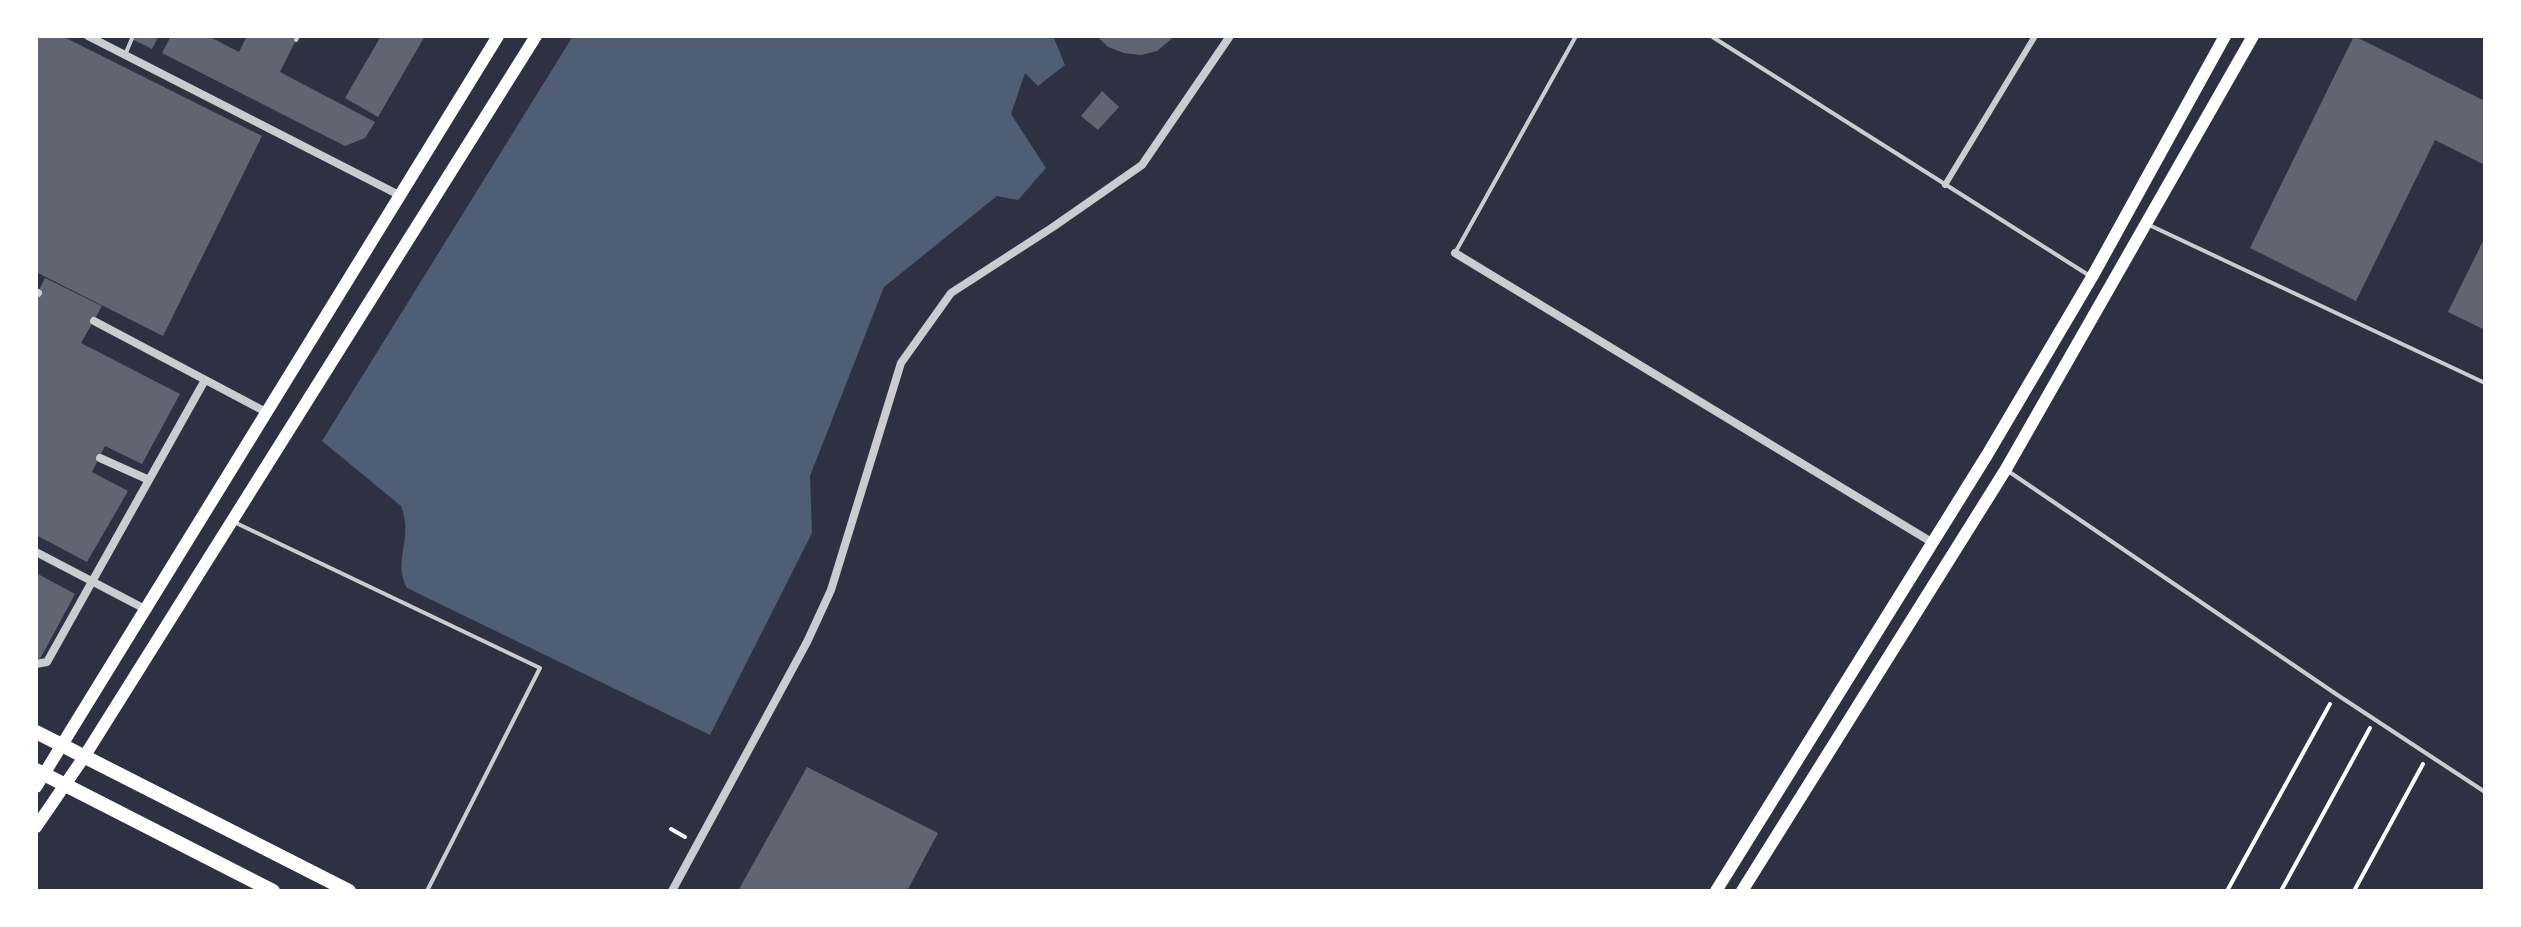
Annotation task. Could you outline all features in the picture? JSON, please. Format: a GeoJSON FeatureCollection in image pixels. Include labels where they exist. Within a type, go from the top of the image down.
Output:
{"type":"FeatureCollection","features":[{"type":"Feature","properties":{"kind":"main road"},"geometry":{"type":"LineString","coordinates":[[273,891],[65,785],[38,779],[498,36]]}},
{"type":"Feature","properties":{"kind":"main road"},"geometry":{"type":"LineString","coordinates":[[36,827],[84,757],[536,36]]}},
{"type":"Feature","properties":{"kind":"main road"},"geometry":{"type":"LineString","coordinates":[[1716,891],[1933,543],[2092,277],[2225,36]]}},
{"type":"Feature","properties":{"kind":"main road"},"geometry":{"type":"LineString","coordinates":[[1742,891],[2006,469],[2253,36]]}},
{"type":"Feature","properties":{"kind":"main road"},"geometry":{"type":"LineString","coordinates":[[36,732],[349,891]]}},
{"type":"Feature","properties":{"kind":"street"},"geometry":{"type":"LineString","coordinates":[[88,36],[399,195]]}},
{"type":"Feature","properties":{"kind":"street"},"geometry":{"type":"LineString","coordinates":[[672,891],[807,642],[831,590],[901,363],[951,293],[1142,165],[1230,36]]}},
{"type":"Feature","properties":{"kind":"street"},"geometry":{"type":"LineString","coordinates":[[1945,185],[2035,36]]}},
{"type":"Feature","properties":{"kind":"street"},"geometry":{"type":"LineString","coordinates":[[1455,253],[1933,543]]}},
{"type":"Feature","properties":{"kind":"street"},"geometry":{"type":"LineString","coordinates":[[94,321],[266,412]]}},
{"type":"Feature","properties":{"kind":"street"},"geometry":{"type":"LineString","coordinates":[[36,664],[47,662],[205,380]]}},
{"type":"Feature","properties":{"kind":"street"},"geometry":{"type":"LineString","coordinates":[[100,458],[149,480]]}},
{"type":"Feature","properties":{"kind":"street"},"geometry":{"type":"LineString","coordinates":[[36,552],[145,609]]}},
{"type":"Feature","properties":{"kind":"lane"},"geometry":{"type":"LineString","coordinates":[[125,55],[133,36]]}},
{"type":"Feature","properties":{"kind":"lane"},"geometry":{"type":"LineString","coordinates":[[1455,253],[1576,36]]}},
{"type":"Feature","properties":{"kind":"lane"},"geometry":{"type":"LineString","coordinates":[[1711,36],[2092,277]]}},
{"type":"Feature","properties":{"kind":"lane"},"geometry":{"type":"LineString","coordinates":[[2147,224],[2485,383]]}},
{"type":"Feature","properties":{"kind":"lane"},"geometry":{"type":"LineString","coordinates":[[2006,469],[2485,792]]}},
{"type":"Feature","properties":{"kind":"lane"},"geometry":{"type":"LineString","coordinates":[[232,521],[540,668],[427,891]]}},
{"type":"Feature","properties":{"kind":"lane"},"geometry":{"type":"LineString","coordinates":[[36,836],[65,785]]}},
{"type":"Feature","properties":{"kind":"path"},"geometry":{"type":"LineString","coordinates":[[2227,891],[2336,694]]}},
{"type":"Feature","properties":{"kind":"path"},"geometry":{"type":"LineString","coordinates":[[2281,891],[2375,720]]}},
{"type":"Feature","properties":{"kind":"path"},"geometry":{"type":"LineString","coordinates":[[2354,891],[2428,754]]}},
{"type":"Feature","properties":{"kind":"water"},"geometry":{"type":"Polygon","coordinates":[[[573,36],[1053,36],[1065,65],[1038,86],[1025,73],[1011,114],[1046,168],[1018,200],[997,196],[884,287],[810,476],[812,533],[710,735],[407,588],[402,568],[405,529],[401,506],[322,441],[573,36]]]}},
{"type":"Feature","properties":{"kind":"building"},"geometry":{"type":"Polygon","coordinates":[[[36,36],[62,36],[262,136],[163,336],[36,272],[36,36]]]}},
{"type":"Feature","properties":{"kind":"building"},"geometry":{"type":"Polygon","coordinates":[[[126,36],[159,36],[152,49],[126,36]]]}},
{"type":"Feature","properties":{"kind":"building"},"geometry":{"type":"Polygon","coordinates":[[[171,36],[208,36],[239,52],[247,36],[298,36],[280,72],[375,122],[365,138],[345,146],[162,53],[171,36]]]}},
{"type":"Feature","properties":{"kind":"building"},"geometry":{"type":"Polygon","coordinates":[[[381,36],[425,36],[378,117],[345,98],[381,36]]]}},
{"type":"Feature","properties":{"kind":"building"},"geometry":{"type":"Polygon","coordinates":[[[1097,36],[1175,36],[1157,51],[1141,55],[1108,47],[1097,36]]]}},
{"type":"Feature","properties":{"kind":"building"},"geometry":{"type":"Polygon","coordinates":[[[2354,36],[2485,101],[2485,165],[2435,140],[2356,301],[2250,248],[2354,36]]]}},
{"type":"Feature","properties":{"kind":"building"},"geometry":{"type":"Polygon","coordinates":[[[1102,91],[1119,107],[1098,130],[1081,116],[1102,91]]]}},
{"type":"Feature","properties":{"kind":"building"},"geometry":{"type":"Polygon","coordinates":[[[2485,237],[2485,330],[2448,312],[2485,237]]]}},
{"type":"Feature","properties":{"kind":"building"},"geometry":{"type":"Polygon","coordinates":[[[45,278],[102,306],[81,343],[180,394],[142,464],[105,446],[92,472],[128,491],[87,562],[36,535],[36,296],[45,278]]]}},
{"type":"Feature","properties":{"kind":"building"},"geometry":{"type":"Polygon","coordinates":[[[36,573],[75,594],[40,659],[36,657],[36,573]]]}},
{"type":"Feature","properties":{"kind":"building"},"geometry":{"type":"Polygon","coordinates":[[[807,767],[938,833],[907,891],[738,891],[807,767]]]}}]}
